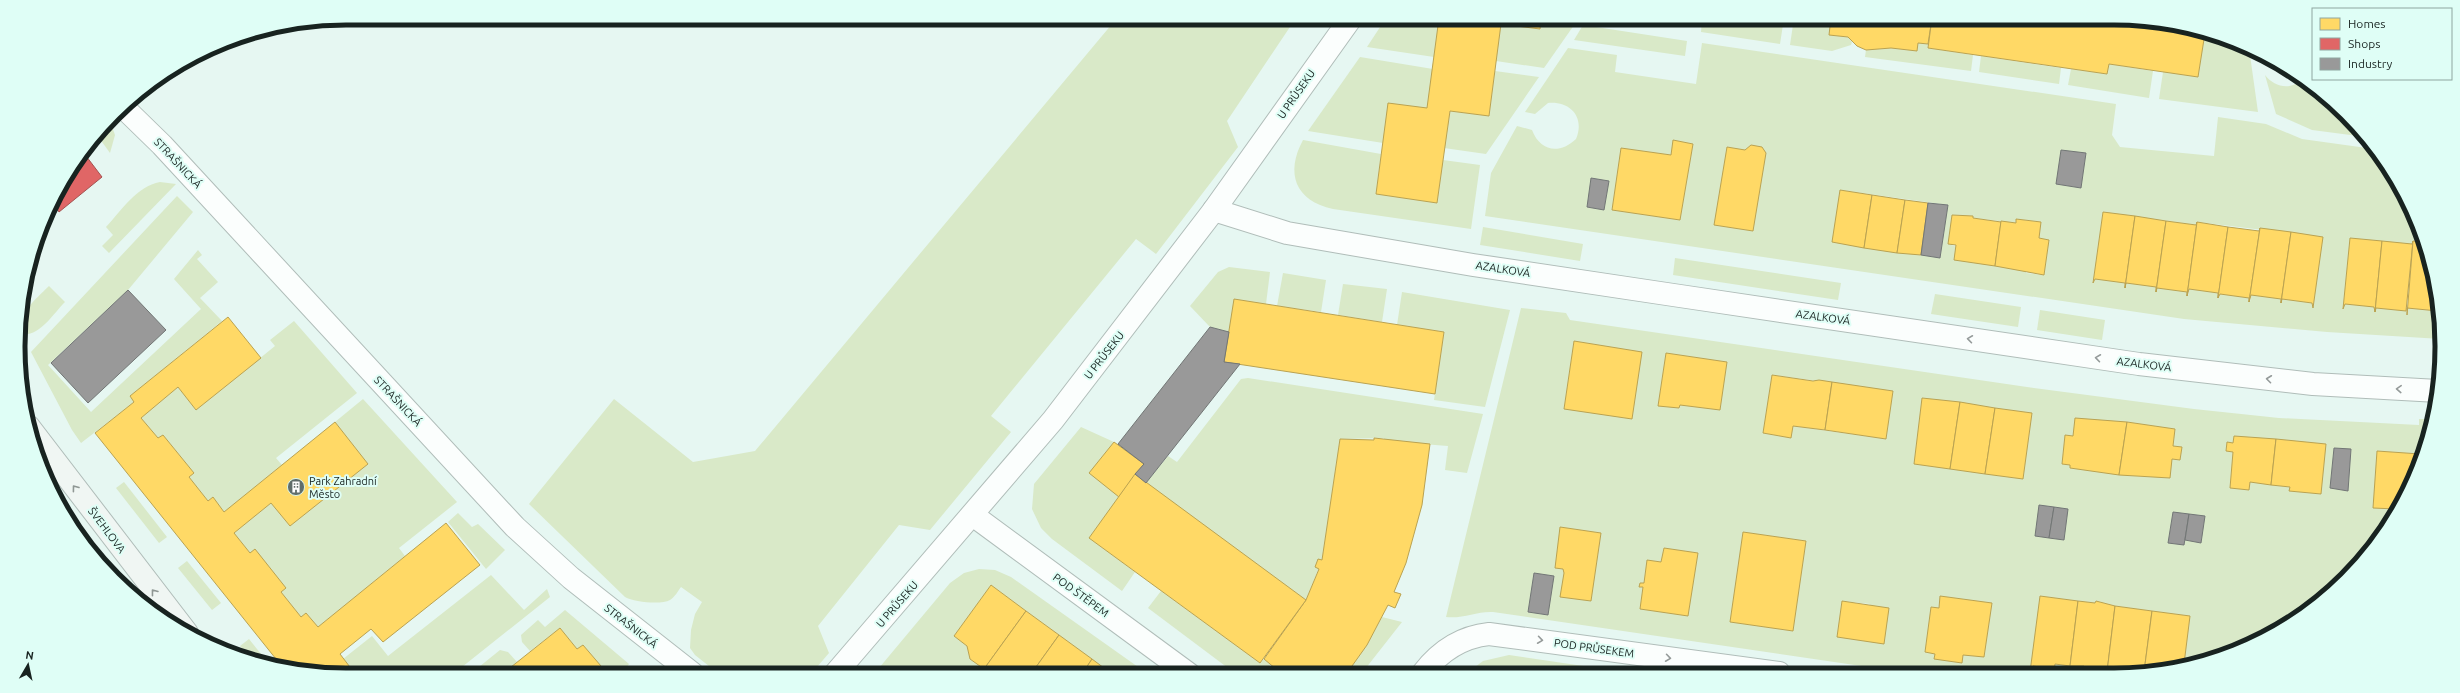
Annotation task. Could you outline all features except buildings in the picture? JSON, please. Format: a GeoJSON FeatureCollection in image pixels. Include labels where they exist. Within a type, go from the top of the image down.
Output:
{"type":"FeatureCollection","features":[{"type":"Feature","properties":{"kind":"main road","name":"ŠVEHLOVA"},"geometry":{"type":"LineString","coordinates":[[39,440],[176,619]]}},
{"type":"Feature","properties":{"kind":"street","name":"U PRŮSEKU"},"geometry":{"type":"LineString","coordinates":[[840,668],[974,516],[1053,420],[1214,210],[1345,25]]}},
{"type":"Feature","properties":{"kind":"street","name":"STRAŠNICKÁ"},"geometry":{"type":"LineString","coordinates":[[128,111],[162,145],[515,527],[571,578],[685,668]]}},
{"type":"Feature","properties":{"kind":"street","name":"AZALKOVÁ"},"geometry":{"type":"LineString","coordinates":[[1214,210],[1287,233],[1473,265],[1680,296],[2139,364],[2314,384],[2432,391]]}},
{"type":"Feature","properties":{"kind":"street","name":"POD ŠTĚPEM"},"geometry":{"type":"LineString","coordinates":[[974,516],[1181,668]]}},
{"type":"Feature","properties":{"kind":"street","name":"POD PRŮSEKEM"},"geometry":{"type":"LineString","coordinates":[[1427,668],[1440,654],[1458,642],[1478,635],[1501,635],[1742,668]]}},
{"type":"Feature","properties":{"kind":"green space"},"geometry":{"type":"Polygon","coordinates":[[[1111,25],[1291,25],[1227,121],[1238,147],[1156,254],[1136,239],[991,416],[1011,432],[930,530],[899,525],[818,626],[829,653],[816,668],[711,668],[695,655],[690,648],[691,630],[695,614],[702,602],[681,587],[670,600],[666,602],[648,602],[625,597],[529,504],[614,399],[693,462],[755,451],[1111,25]]]}},
{"type":"Feature","properties":{"kind":"green space"},"geometry":{"type":"Polygon","coordinates":[[[1381,25],[1438,25],[1434,57],[1367,47],[1381,25]]]}},
{"type":"Feature","properties":{"kind":"green space"},"geometry":{"type":"Polygon","coordinates":[[[1501,25],[1539,29],[1540,25],[1574,25],[1544,68],[1496,61],[1501,25]]]}},
{"type":"Feature","properties":{"kind":"green space"},"geometry":{"type":"Polygon","coordinates":[[[1583,25],[1687,41],[1685,56],[1574,40],[1583,25]]]}},
{"type":"Feature","properties":{"kind":"green space"},"geometry":{"type":"Polygon","coordinates":[[[1702,25],[1783,25],[1780,44],[1701,32],[1702,25]]]}},
{"type":"Feature","properties":{"kind":"green space"},"geometry":{"type":"Polygon","coordinates":[[[1793,25],[1831,25],[1829,35],[1848,37],[1852,42],[1851,45],[1832,51],[1790,45],[1793,25]]]}},
{"type":"Feature","properties":{"kind":"green space"},"geometry":{"type":"Polygon","coordinates":[[[2204,38],[2237,49],[2250,55],[2258,112],[2159,99],[2163,72],[2198,77],[2204,38]]]}},
{"type":"Feature","properties":{"kind":"green space"},"geometry":{"type":"Polygon","coordinates":[[[1702,43],[2116,104],[2112,135],[2120,147],[2214,156],[2218,117],[2266,124],[2302,139],[2366,148],[2381,168],[2402,204],[2417,241],[2413,241],[2412,244],[2350,238],[2343,309],[2345,304],[2374,307],[2374,312],[2376,308],[2406,311],[2406,315],[2407,308],[2433,310],[2435,339],[2327,332],[2184,319],[1485,216],[1491,173],[1517,126],[1532,130],[1540,143],[1551,148],[1557,149],[1563,147],[1576,139],[1579,124],[1574,112],[1569,108],[1556,103],[1548,103],[1535,114],[1525,112],[1568,48],[1617,55],[1615,72],[1696,84],[1702,43]],[[1673,140],[1671,155],[1621,148],[1612,210],[1680,220],[1693,144],[1673,140]],[[1751,145],[1745,150],[1727,147],[1714,225],[1753,231],[1766,153],[1751,145]],[[2061,150],[2057,184],[2081,188],[2086,154],[2061,150]],[[1592,178],[1587,207],[1604,210],[1609,181],[1592,178]],[[1840,190],[1833,242],[1940,258],[1948,205],[1840,190]],[[2103,212],[2093,283],[2095,279],[2125,283],[2125,288],[2126,283],[2156,287],[2156,292],[2157,288],[2187,292],[2188,296],[2189,289],[2218,293],[2219,298],[2220,294],[2249,298],[2250,302],[2251,295],[2281,299],[2282,303],[2282,299],[2312,303],[2313,308],[2322,237],[2197,222],[2196,225],[2103,212]],[[1952,215],[1948,244],[2026,270],[2026,273],[2044,275],[2049,240],[2039,238],[2041,222],[2017,219],[2016,223],[1973,218],[1973,216],[1952,215]]]}},
{"type":"Feature","properties":{"kind":"green space"},"geometry":{"type":"Polygon","coordinates":[[[1918,43],[1928,44],[1928,48],[1973,55],[1971,71],[1865,57],[1866,50],[1891,48],[1917,51],[1918,43]]]}},
{"type":"Feature","properties":{"kind":"green space"},"geometry":{"type":"Polygon","coordinates":[[[1981,56],[2061,68],[2059,84],[1979,72],[1981,56]]]}},
{"type":"Feature","properties":{"kind":"green space"},"geometry":{"type":"Polygon","coordinates":[[[1360,57],[1433,69],[1427,108],[1383,143],[1308,131],[1360,57]]]}},
{"type":"Feature","properties":{"kind":"green space"},"geometry":{"type":"Polygon","coordinates":[[[2109,64],[2153,71],[2149,98],[2068,85],[2071,69],[2107,74],[2109,64]]]}},
{"type":"Feature","properties":{"kind":"green space"},"geometry":{"type":"Polygon","coordinates":[[[1495,71],[1539,77],[1486,154],[1444,148],[1450,111],[1489,116],[1495,71]]]}},
{"type":"Feature","properties":{"kind":"green space"},"geometry":{"type":"Polygon","coordinates":[[[2265,75],[2278,85],[2288,86],[2298,83],[2341,119],[2356,136],[2312,130],[2276,114],[2265,75]]]}},
{"type":"Feature","properties":{"kind":"green space"},"geometry":{"type":"Polygon","coordinates":[[[112,127],[115,135],[110,153],[101,140],[112,127]]]}},
{"type":"Feature","properties":{"kind":"green space"},"geometry":{"type":"Polygon","coordinates":[[[1303,140],[1381,154],[1376,194],[1437,203],[1443,160],[1480,165],[1471,229],[1333,209],[1320,205],[1302,192],[1297,184],[1295,164],[1303,140]]]}},
{"type":"Feature","properties":{"kind":"green space"},"geometry":{"type":"Polygon","coordinates":[[[160,182],[176,184],[109,253],[102,246],[113,235],[106,227],[130,200],[144,188],[160,182]]]}},
{"type":"Feature","properties":{"kind":"green space"},"geometry":{"type":"Polygon","coordinates":[[[177,196],[193,212],[128,290],[48,365],[91,412],[201,309],[174,279],[198,250],[202,255],[197,259],[218,282],[200,298],[222,321],[130,396],[134,402],[81,443],[72,430],[31,352],[177,196]]]}},
{"type":"Feature","properties":{"kind":"green space"},"geometry":{"type":"Polygon","coordinates":[[[1483,227],[1583,244],[1580,261],[1480,245],[1483,227]]]}},
{"type":"Feature","properties":{"kind":"green space"},"geometry":{"type":"Polygon","coordinates":[[[1675,258],[1841,283],[1838,300],[1673,275],[1675,258]]]}},
{"type":"Feature","properties":{"kind":"green space"},"geometry":{"type":"Polygon","coordinates":[[[1229,267],[1270,272],[1266,304],[1229,332],[1210,327],[1190,306],[1218,272],[1229,267]]]}},
{"type":"Feature","properties":{"kind":"green space"},"geometry":{"type":"Polygon","coordinates":[[[1283,273],[1326,280],[1321,312],[1277,306],[1283,273]]]}},
{"type":"Feature","properties":{"kind":"green space"},"geometry":{"type":"Polygon","coordinates":[[[1343,284],[1387,289],[1382,322],[1338,315],[1343,284]]]}},
{"type":"Feature","properties":{"kind":"green space"},"geometry":{"type":"Polygon","coordinates":[[[49,286],[65,302],[39,329],[33,333],[26,334],[28,308],[49,286]]]}},
{"type":"Feature","properties":{"kind":"green space"},"geometry":{"type":"Polygon","coordinates":[[[1402,292],[1510,310],[1485,407],[1434,400],[1444,332],[1397,325],[1402,292]]]}},
{"type":"Feature","properties":{"kind":"green space"},"geometry":{"type":"Polygon","coordinates":[[[1935,294],[2021,307],[2018,327],[1931,314],[1935,294]]]}},
{"type":"Feature","properties":{"kind":"green space"},"geometry":{"type":"Polygon","coordinates":[[[1521,308],[1566,313],[1570,320],[2027,387],[2194,409],[2279,418],[2419,425],[2419,419],[2427,419],[2417,454],[2377,451],[2373,507],[2391,509],[2369,542],[2341,574],[2309,602],[2292,614],[2256,635],[2217,651],[2185,660],[2190,616],[2101,604],[2101,602],[2096,601],[2095,603],[2040,596],[2031,668],[1875,668],[1493,612],[1446,617],[1521,308]],[[1574,341],[1564,408],[1632,419],[1641,352],[1574,341]],[[1666,353],[1658,405],[1679,408],[1680,405],[1720,410],[1727,362],[1666,353]],[[1772,375],[1763,433],[1791,438],[1793,426],[1886,439],[1893,391],[1772,375]],[[1922,398],[1914,464],[2023,479],[2032,413],[1922,398]],[[2127,422],[2073,436],[2065,435],[2062,464],[2070,465],[2070,468],[2143,477],[2172,459],[2180,460],[2182,447],[2173,446],[2175,429],[2127,422]],[[2234,436],[2233,443],[2227,443],[2226,451],[2233,452],[2230,488],[2249,490],[2250,482],[2290,487],[2290,491],[2321,494],[2326,444],[2234,436]],[[2334,448],[2330,488],[2348,491],[2351,450],[2334,448]],[[2040,505],[2035,536],[2064,540],[2068,509],[2040,505]],[[2173,512],[2168,543],[2184,545],[2185,540],[2201,542],[2205,516],[2173,512]],[[1560,527],[1555,568],[1563,569],[1564,573],[1561,597],[1591,601],[1601,533],[1560,527]],[[1743,532],[1730,622],[1793,631],[1806,541],[1743,532]],[[1664,548],[1661,562],[1647,560],[1644,583],[1640,583],[1639,586],[1643,587],[1640,609],[1688,616],[1698,553],[1664,548]],[[1534,573],[1528,612],[1547,615],[1554,576],[1534,573]],[[1940,596],[1939,608],[1931,607],[1925,652],[1935,654],[1935,659],[1962,663],[1963,655],[1984,657],[1992,603],[1940,596]],[[1842,601],[1837,637],[1870,604],[1842,601]]]}},
{"type":"Feature","properties":{"kind":"green space"},"geometry":{"type":"Polygon","coordinates":[[[2040,310],[2105,320],[2102,340],[2037,330],[2040,310]]]}},
{"type":"Feature","properties":{"kind":"green space"},"geometry":{"type":"Polygon","coordinates":[[[294,321],[357,393],[276,458],[282,465],[224,512],[213,497],[208,501],[189,477],[194,473],[163,435],[158,438],[141,418],[178,387],[196,410],[275,346],[270,340],[294,321]]]}},
{"type":"Feature","properties":{"kind":"green space"},"geometry":{"type":"Polygon","coordinates":[[[1248,378],[1483,414],[1467,473],[1445,470],[1448,446],[1384,441],[1384,438],[1340,439],[1322,560],[1306,600],[1146,483],[1168,456],[1177,462],[1241,379],[1248,378]]]}},
{"type":"Feature","properties":{"kind":"green space"},"geometry":{"type":"Polygon","coordinates":[[[363,399],[457,502],[399,548],[405,556],[318,627],[306,613],[301,617],[234,533],[271,503],[290,526],[368,464],[335,422],[363,399]]]}},
{"type":"Feature","properties":{"kind":"green space"},"geometry":{"type":"Polygon","coordinates":[[[1081,427],[1114,442],[1090,473],[1119,497],[1089,538],[1135,572],[1122,591],[1052,539],[1041,528],[1032,509],[1034,484],[1081,427]]]}},
{"type":"Feature","properties":{"kind":"green space"},"geometry":{"type":"Polygon","coordinates":[[[124,482],[167,537],[159,543],[116,488],[124,482]]]}},
{"type":"Feature","properties":{"kind":"green space"},"geometry":{"type":"Polygon","coordinates":[[[458,513],[472,527],[478,524],[505,550],[486,569],[448,522],[458,513]]]}},
{"type":"Feature","properties":{"kind":"green space"},"geometry":{"type":"Polygon","coordinates":[[[187,561],[221,603],[212,610],[178,568],[187,561]]]}},
{"type":"Feature","properties":{"kind":"green space"},"geometry":{"type":"Polygon","coordinates":[[[979,569],[995,570],[1011,577],[1140,668],[1104,668],[991,585],[954,636],[967,646],[970,659],[983,668],[879,668],[950,583],[964,573],[979,569]]]}},
{"type":"Feature","properties":{"kind":"green space"},"geometry":{"type":"Polygon","coordinates":[[[491,575],[524,610],[547,589],[550,597],[461,668],[350,668],[343,659],[372,636],[388,656],[491,575]]]}},
{"type":"Feature","properties":{"kind":"green space"},"geometry":{"type":"Polygon","coordinates":[[[1161,591],[1260,663],[1264,659],[1271,664],[1267,668],[1228,668],[1148,608],[1161,591]]]}},
{"type":"Feature","properties":{"kind":"green space"},"geometry":{"type":"Polygon","coordinates":[[[565,610],[629,664],[626,668],[599,668],[601,666],[583,645],[577,649],[560,628],[530,651],[522,642],[521,635],[538,620],[545,627],[565,610]]]}},
{"type":"Feature","properties":{"kind":"green space"},"geometry":{"type":"Polygon","coordinates":[[[1382,617],[1402,622],[1366,668],[1351,668],[1367,645],[1382,617]]]}},
{"type":"Feature","properties":{"kind":"green space"},"geometry":{"type":"Polygon","coordinates":[[[249,639],[263,657],[244,651],[240,646],[249,639]]]}},
{"type":"Feature","properties":{"kind":"green space"},"geometry":{"type":"Polygon","coordinates":[[[500,650],[508,652],[517,662],[510,668],[478,668],[500,650]]]}},
{"type":"Feature","properties":{"kind":"green space"},"geometry":{"type":"Polygon","coordinates":[[[1509,655],[1597,668],[1474,668],[1483,661],[1509,655]]]}},
{"type":"Feature","properties":{"kind":"green space"},"geometry":{"type":"Polygon","coordinates":[[[2055,664],[2084,666],[2084,668],[2054,668],[2055,664]]]}},
{"type":"Feature","properties":{"kind":"green space"},"geometry":{"type":"Polygon","coordinates":[[[2033,666],[2046,668],[2033,668],[2033,666]]]}},
{"type":"Feature","properties":{"kind":"place","name":"Park Zahradní Město"},"geometry":{"type":"Point","coordinates":[296,487]}}]}
